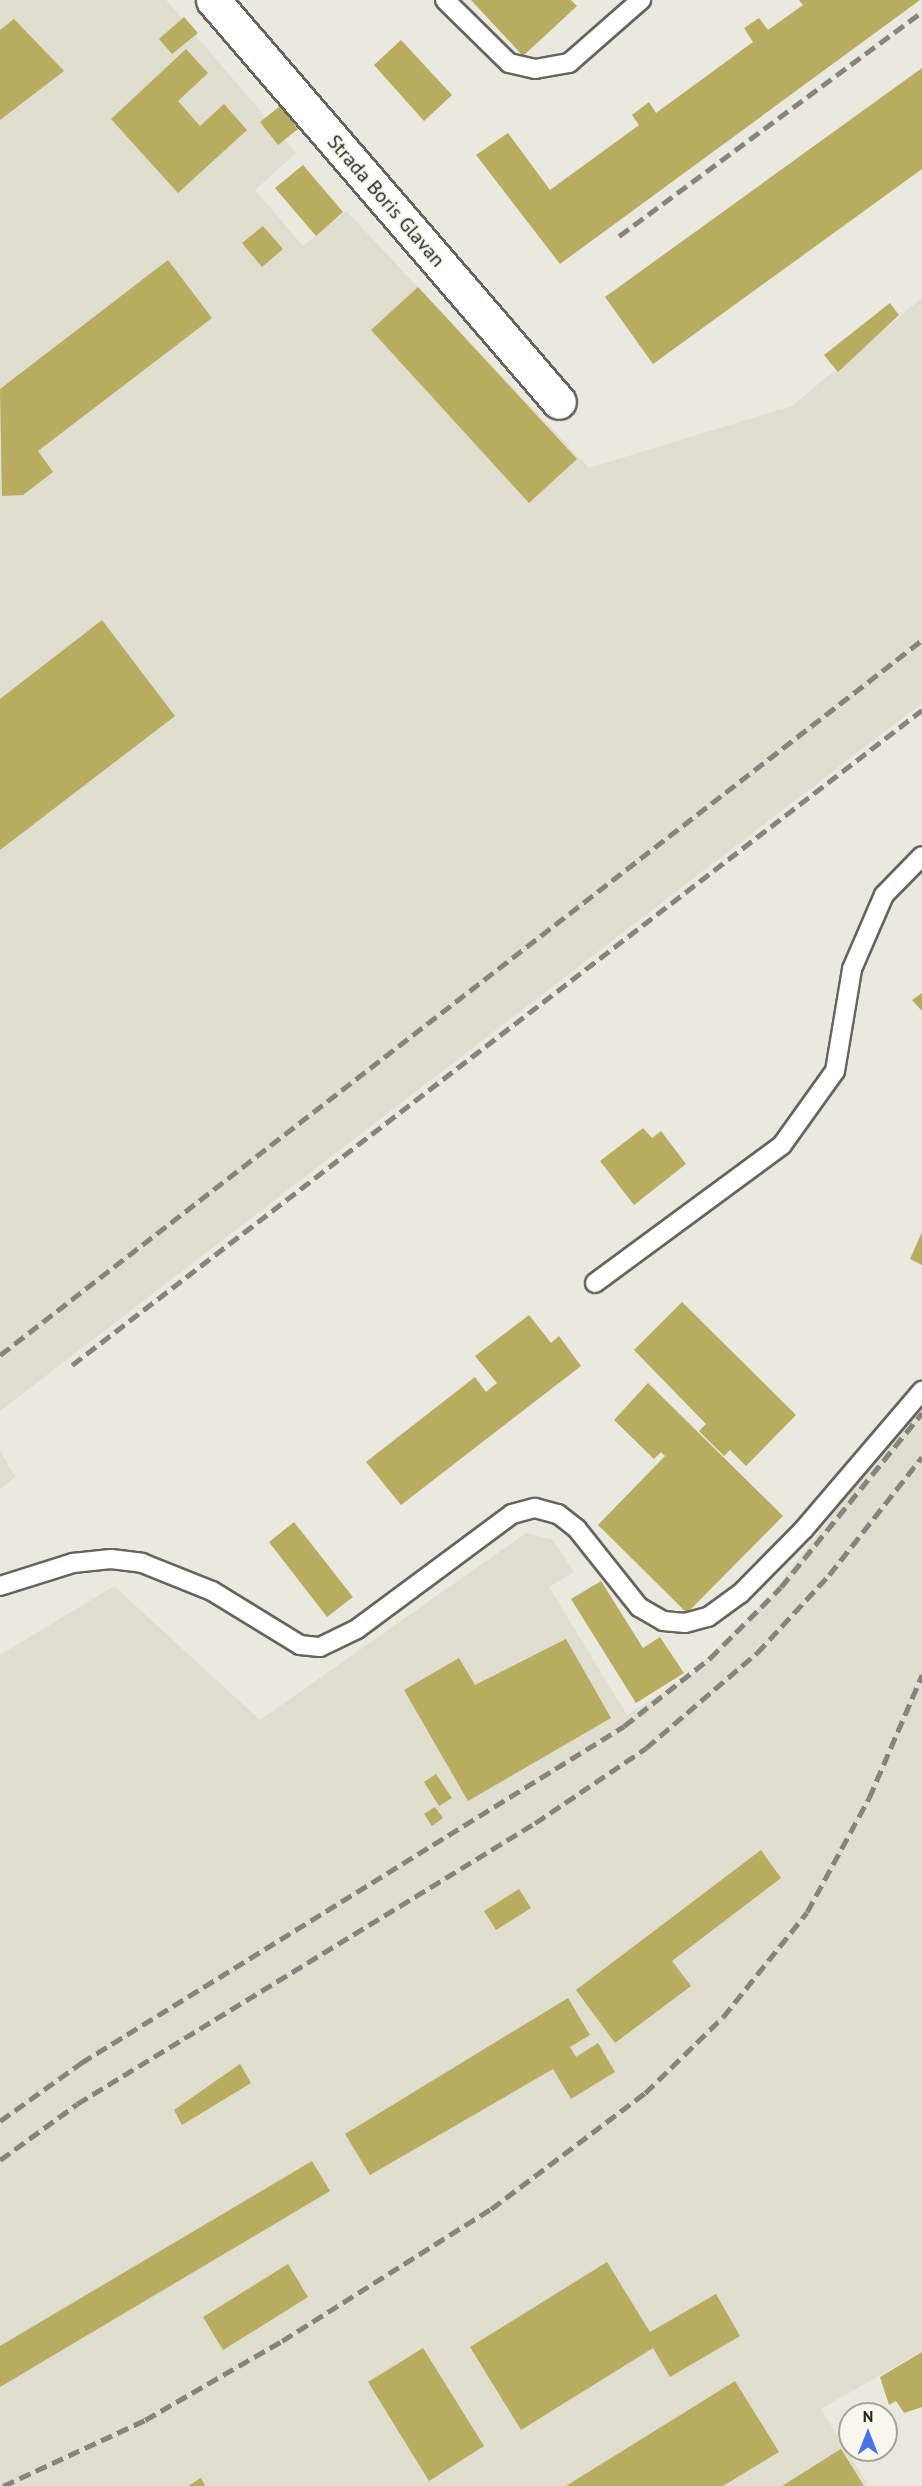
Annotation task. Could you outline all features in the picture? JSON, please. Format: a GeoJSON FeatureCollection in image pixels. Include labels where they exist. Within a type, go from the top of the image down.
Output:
{"type":"FeatureCollection","features":[{"type":"Feature","properties":{"kind":"street","name":"Strada Boris Glavan"},"geometry":{"type":"LineString","coordinates":[[213,0],[559,402]]}},
{"type":"Feature","properties":{"kind":"lane"},"geometry":{"type":"LineString","coordinates":[[445,0],[509,63],[535,69],[569,63],[641,0]]}},
{"type":"Feature","properties":{"kind":"lane"},"geometry":{"type":"LineString","coordinates":[[595,1284],[782,1144],[835,1071],[852,969],[884,895],[922,856]]}},
{"type":"Feature","properties":{"kind":"lane"},"geometry":{"type":"LineString","coordinates":[[0,1586],[73,1563],[142,1563],[212,1591],[300,1645],[320,1647],[357,1629],[512,1514],[535,1509],[558,1514],[576,1529],[639,1607],[663,1621],[685,1623],[708,1617],[740,1594],[804,1529],[922,1391]]}},
{"type":"Feature","properties":{"kind":"shaded area"},"geometry":{"type":"Polygon","coordinates":[[[0,0],[166,0],[296,153],[255,190],[303,246],[346,211],[589,468],[792,406],[922,298],[922,703],[0,1411],[0,0]]]}},
{"type":"Feature","properties":{"kind":"shaded area"},"geometry":{"type":"Polygon","coordinates":[[[922,1399],[922,2351],[821,2409],[838,2436],[838,2462],[854,2462],[869,2486],[0,2486],[0,1655],[114,1586],[260,1720],[526,1533],[553,1540],[574,1572],[549,1587],[627,1715],[688,1677],[769,1597],[922,1399]]]}},
{"type":"Feature","properties":{"kind":"shaded area"},"geometry":{"type":"Polygon","coordinates":[[[0,1451],[15,1477],[0,1489],[0,1451]]]}},
{"type":"Feature","properties":{"kind":"building"},"geometry":{"type":"Polygon","coordinates":[[[471,0],[571,0],[577,6],[523,56],[471,0]]]}},
{"type":"Feature","properties":{"kind":"building"},"geometry":{"type":"Polygon","coordinates":[[[799,0],[920,0],[560,264],[476,155],[508,133],[550,190],[639,125],[632,115],[649,102],[656,113],[753,42],[744,28],[759,18],[768,30],[803,5],[799,0]]]}},
{"type":"Feature","properties":{"kind":"building"},"geometry":{"type":"Polygon","coordinates":[[[184,17],[198,33],[172,54],[159,39],[184,17]]]}},
{"type":"Feature","properties":{"kind":"building"},"geometry":{"type":"Polygon","coordinates":[[[14,19],[64,71],[0,120],[0,30],[14,19]]]}},
{"type":"Feature","properties":{"kind":"building"},"geometry":{"type":"Polygon","coordinates":[[[401,40],[452,95],[424,121],[374,65],[401,40]]]}},
{"type":"Feature","properties":{"kind":"building"},"geometry":{"type":"Polygon","coordinates":[[[186,49],[208,73],[178,101],[200,126],[224,104],[247,130],[178,193],[111,119],[186,49]]]}},
{"type":"Feature","properties":{"kind":"building"},"geometry":{"type":"Polygon","coordinates":[[[922,68],[922,169],[653,364],[605,297],[922,68]]]}},
{"type":"Feature","properties":{"kind":"building"},"geometry":{"type":"Polygon","coordinates":[[[280,106],[298,129],[278,145],[260,122],[280,106]]]}},
{"type":"Feature","properties":{"kind":"building"},"geometry":{"type":"Polygon","coordinates":[[[303,165],[343,212],[316,236],[275,188],[303,165]]]}},
{"type":"Feature","properties":{"kind":"building"},"geometry":{"type":"Polygon","coordinates":[[[263,226],[283,249],[262,267],[242,243],[263,226]]]}},
{"type":"Feature","properties":{"kind":"building"},"geometry":{"type":"Polygon","coordinates":[[[168,260],[212,318],[38,451],[53,472],[23,495],[2,496],[0,389],[168,260]]]}},
{"type":"Feature","properties":{"kind":"building"},"geometry":{"type":"Polygon","coordinates":[[[418,287],[577,459],[529,503],[371,330],[418,287]]]}},
{"type":"Feature","properties":{"kind":"building"},"geometry":{"type":"Polygon","coordinates":[[[890,303],[899,315],[838,372],[824,355],[890,303]]]}},
{"type":"Feature","properties":{"kind":"building"},"geometry":{"type":"Polygon","coordinates":[[[102,620],[175,716],[0,850],[0,699],[102,620]]]}},
{"type":"Feature","properties":{"kind":"building"},"geometry":{"type":"Polygon","coordinates":[[[922,993],[922,1011],[912,1000],[922,993]]]}},
{"type":"Feature","properties":{"kind":"building"},"geometry":{"type":"Polygon","coordinates":[[[643,1128],[652,1138],[661,1131],[686,1164],[634,1205],[600,1161],[643,1128]]]}},
{"type":"Feature","properties":{"kind":"building"},"geometry":{"type":"Polygon","coordinates":[[[922,1232],[922,1265],[910,1259],[922,1232]]]}},
{"type":"Feature","properties":{"kind":"building"},"geometry":{"type":"Polygon","coordinates":[[[682,1302],[796,1415],[746,1466],[730,1450],[724,1456],[699,1431],[706,1424],[634,1350],[682,1302]]]}},
{"type":"Feature","properties":{"kind":"building"},"geometry":{"type":"Polygon","coordinates":[[[529,1315],[551,1343],[559,1336],[581,1366],[401,1505],[366,1462],[475,1377],[486,1392],[497,1383],[475,1356],[529,1315]]]}},
{"type":"Feature","properties":{"kind":"building"},"geometry":{"type":"Polygon","coordinates":[[[648,1383],[783,1516],[687,1613],[598,1525],[665,1456],[661,1452],[654,1459],[614,1420],[648,1383]]]}},
{"type":"Feature","properties":{"kind":"building"},"geometry":{"type":"Polygon","coordinates":[[[294,1522],[353,1597],[327,1617],[269,1542],[294,1522]]]}},
{"type":"Feature","properties":{"kind":"building"},"geometry":{"type":"Polygon","coordinates":[[[601,1581],[643,1648],[660,1637],[684,1673],[636,1703],[571,1599],[601,1581]]]}},
{"type":"Feature","properties":{"kind":"building"},"geometry":{"type":"Polygon","coordinates":[[[566,1639],[611,1718],[468,1801],[404,1690],[459,1658],[475,1685],[566,1639]]]}},
{"type":"Feature","properties":{"kind":"building"},"geometry":{"type":"Polygon","coordinates":[[[436,1774],[452,1798],[439,1806],[424,1782],[436,1774]]]}},
{"type":"Feature","properties":{"kind":"building"},"geometry":{"type":"Polygon","coordinates":[[[435,1807],[443,1818],[432,1826],[424,1814],[435,1807]]]}},
{"type":"Feature","properties":{"kind":"building"},"geometry":{"type":"Polygon","coordinates":[[[761,1850],[781,1878],[672,1961],[691,1986],[615,2043],[576,1990],[761,1850]]]}},
{"type":"Feature","properties":{"kind":"building"},"geometry":{"type":"Polygon","coordinates":[[[519,1889],[531,1908],[496,1930],[484,1911],[519,1889]]]}},
{"type":"Feature","properties":{"kind":"building"},"geometry":{"type":"Polygon","coordinates":[[[568,1998],[590,2035],[570,2047],[576,2057],[598,2043],[615,2072],[571,2099],[553,2069],[370,2175],[345,2134],[568,1998]]]}},
{"type":"Feature","properties":{"kind":"building"},"geometry":{"type":"Polygon","coordinates":[[[240,2064],[251,2083],[182,2125],[174,2110],[240,2064]]]}},
{"type":"Feature","properties":{"kind":"building"},"geometry":{"type":"Polygon","coordinates":[[[312,2161],[330,2191],[0,2387],[0,2346],[312,2161]]]}},
{"type":"Feature","properties":{"kind":"building"},"geometry":{"type":"Polygon","coordinates":[[[607,2262],[650,2332],[716,2294],[740,2336],[670,2377],[653,2348],[521,2430],[470,2347],[607,2262]]]}},
{"type":"Feature","properties":{"kind":"building"},"geometry":{"type":"Polygon","coordinates":[[[288,2264],[308,2297],[223,2350],[203,2317],[288,2264]]]}},
{"type":"Feature","properties":{"kind":"building"},"geometry":{"type":"Polygon","coordinates":[[[423,2348],[484,2446],[429,2481],[368,2382],[423,2348]]]}},
{"type":"Feature","properties":{"kind":"building"},"geometry":{"type":"Polygon","coordinates":[[[922,2352],[922,2407],[904,2413],[898,2402],[888,2402],[880,2377],[922,2352]]]}},
{"type":"Feature","properties":{"kind":"building"},"geometry":{"type":"Polygon","coordinates":[[[735,2381],[779,2452],[723,2486],[566,2486],[735,2381]]]}},
{"type":"Feature","properties":{"kind":"building"},"geometry":{"type":"Polygon","coordinates":[[[838,2451],[838,2462],[849,2462],[864,2486],[782,2486],[838,2451]]]}},
{"type":"Feature","properties":{"kind":"building"},"geometry":{"type":"Polygon","coordinates":[[[201,2478],[205,2486],[188,2486],[201,2478]]]}},
{"type":"Feature","properties":{"kind":"railway"},"geometry":{"type":"LineString","coordinates":[[619,236],[922,12]]}},
{"type":"Feature","properties":{"kind":"railway"},"geometry":{"type":"LineString","coordinates":[[0,1355],[922,640]]}},
{"type":"Feature","properties":{"kind":"railway"},"geometry":{"type":"LineString","coordinates":[[72,1365],[922,710]]}},
{"type":"Feature","properties":{"kind":"railway"},"geometry":{"type":"LineString","coordinates":[[0,2121],[81,2063],[624,1726],[710,1658],[781,1587],[922,1413]]}},
{"type":"Feature","properties":{"kind":"railway"},"geometry":{"type":"LineString","coordinates":[[0,2160],[77,2104],[535,1823],[646,1748],[757,1653],[829,1575],[922,1457]]}},
{"type":"Feature","properties":{"kind":"railway"},"geometry":{"type":"LineString","coordinates":[[3,2486],[145,2420],[282,2341],[491,2209],[645,2093],[723,2017],[807,1912],[869,1798],[922,1675]]}}]}
